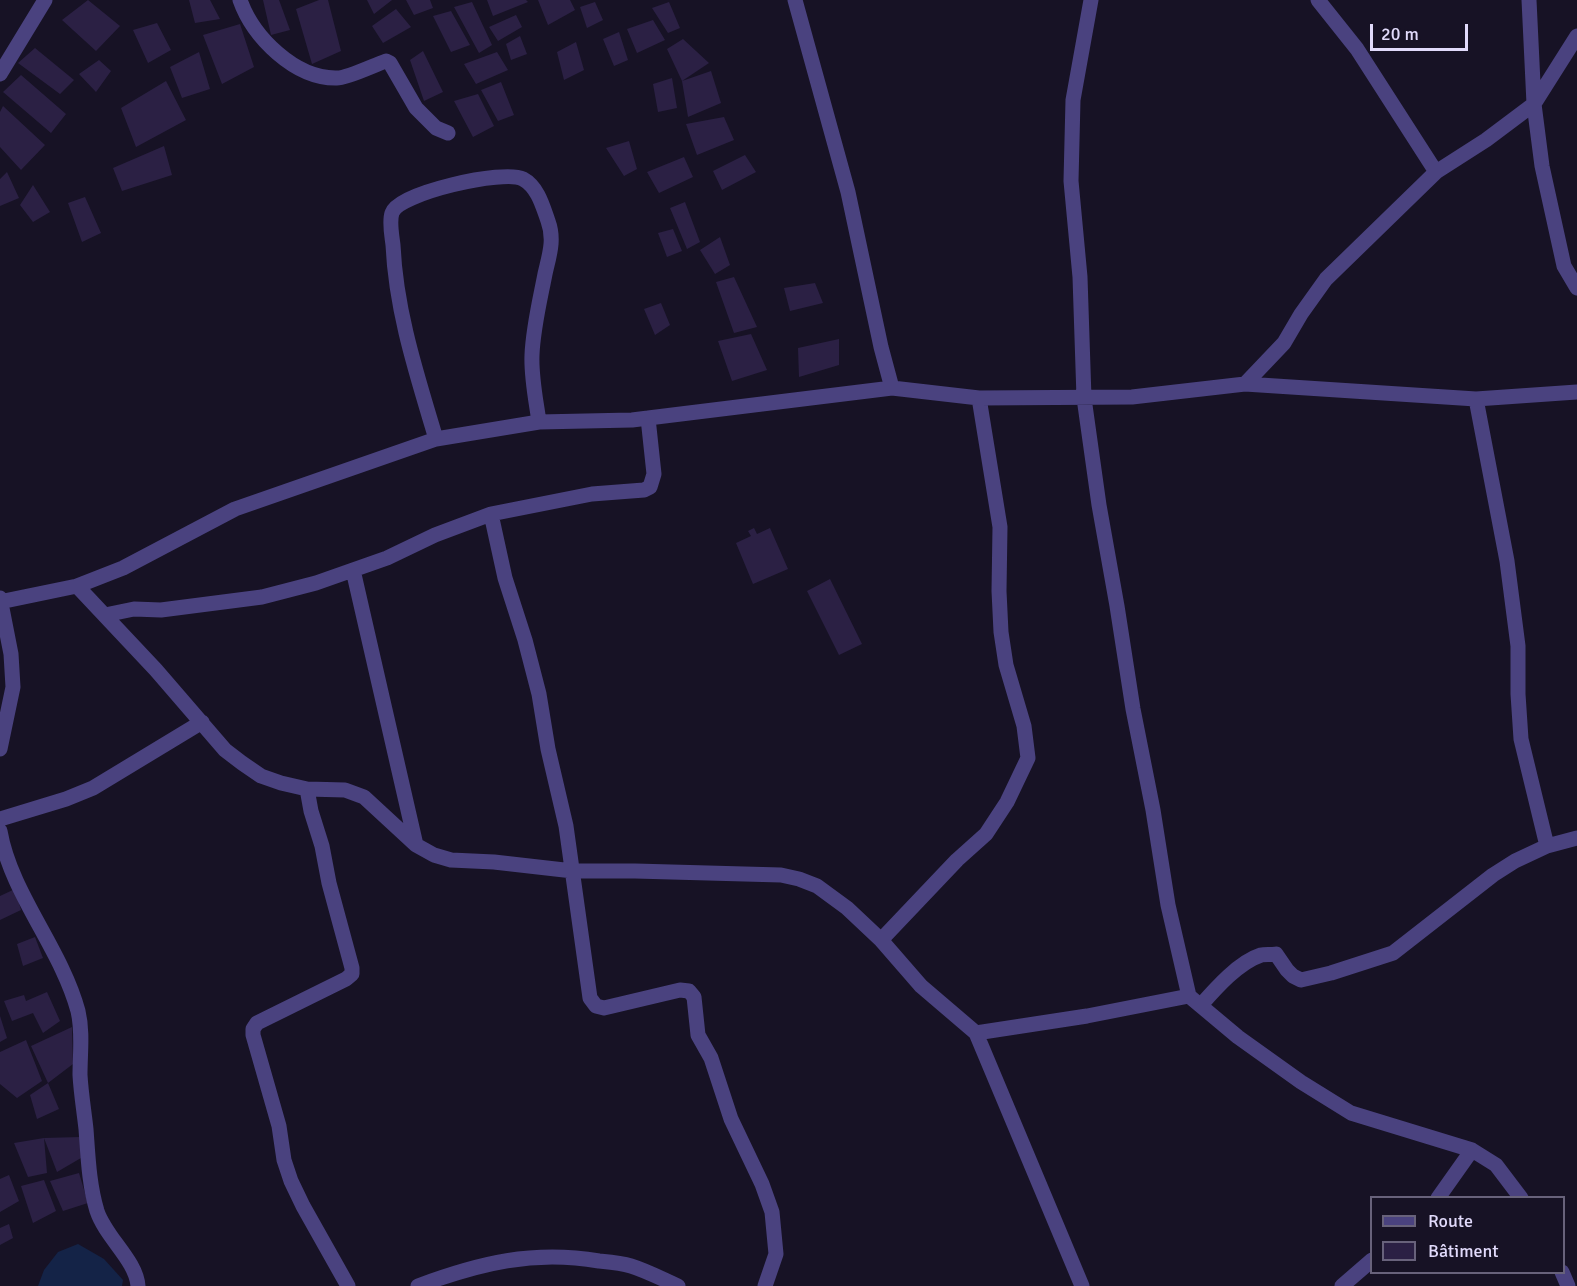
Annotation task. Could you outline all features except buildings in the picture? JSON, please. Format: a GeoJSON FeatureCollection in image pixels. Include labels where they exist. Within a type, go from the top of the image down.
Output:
{"type":"FeatureCollection","features":[{"type":"Feature","properties":{"kind":"street"},"geometry":{"type":"LineString","coordinates":[[0,74],[45,0]]}},
{"type":"Feature","properties":{"kind":"street"},"geometry":{"type":"LineString","coordinates":[[240,0],[258,33],[284,58],[310,73],[340,78],[386,62],[390,63],[416,108],[436,128],[448,133]]}},
{"type":"Feature","properties":{"kind":"street"},"geometry":{"type":"LineString","coordinates":[[795,0],[848,192],[892,388]]}},
{"type":"Feature","properties":{"kind":"street"},"geometry":{"type":"LineString","coordinates":[[1091,0],[1072,100],[1071,170],[1080,277],[1084,398],[1099,505],[1168,905],[1195,1000],[1238,1037],[1351,1113],[1472,1150],[1496,1165],[1520,1196]]}},
{"type":"Feature","properties":{"kind":"street"},"geometry":{"type":"LineString","coordinates":[[1318,0],[1357,49],[1436,172]]}},
{"type":"Feature","properties":{"kind":"street"},"geometry":{"type":"LineString","coordinates":[[1529,0],[1534,104],[1542,166],[1564,266],[1577,288]]}},
{"type":"Feature","properties":{"kind":"street"},"geometry":{"type":"LineString","coordinates":[[1245,384],[1284,343],[1326,279],[1436,172],[1486,140],[1534,104],[1577,36]]}},
{"type":"Feature","properties":{"kind":"street"},"geometry":{"type":"LineString","coordinates":[[435,439],[401,318],[393,259],[392,214],[396,206],[408,199],[487,177],[505,176],[523,179],[539,197],[551,231],[552,246],[531,356],[539,422]]}},
{"type":"Feature","properties":{"kind":"street"},"geometry":{"type":"LineString","coordinates":[[0,749],[14,687],[11,654],[1,601],[77,586],[123,568],[235,509],[435,439],[539,422],[648,418],[892,388],[979,398],[1132,397],[1245,384],[1476,399],[1577,392]]}},
{"type":"Feature","properties":{"kind":"street"},"geometry":{"type":"LineString","coordinates":[[881,940],[957,860],[986,834],[1006,802],[1028,758],[1024,726],[1006,665],[1001,632],[1000,527],[979,398]]}},
{"type":"Feature","properties":{"kind":"street"},"geometry":{"type":"LineString","coordinates":[[1476,399],[1507,561],[1518,646],[1521,739],[1548,846]]}},
{"type":"Feature","properties":{"kind":"street"},"geometry":{"type":"LineString","coordinates":[[105,615],[134,609],[161,610],[262,597],[316,583],[387,558],[435,535],[491,514],[592,494],[645,490],[650,487],[654,474],[648,418]]}},
{"type":"Feature","properties":{"kind":"street"},"geometry":{"type":"LineString","coordinates":[[491,514],[505,578],[539,694],[573,871],[590,998],[596,1006],[604,1008],[680,990],[689,991],[694,997],[698,1035],[711,1058],[731,1119],[762,1184],[772,1212],[776,1254],[765,1286]]}},
{"type":"Feature","properties":{"kind":"street"},"geometry":{"type":"LineString","coordinates":[[353,570],[416,845]]}},
{"type":"Feature","properties":{"kind":"street"},"geometry":{"type":"LineString","coordinates":[[77,586],[225,750],[261,776],[280,783],[307,789],[345,790],[364,797],[416,845],[434,855],[451,860],[494,862],[573,871],[781,875],[817,886],[847,908],[881,940],[921,986],[976,1033],[1082,1286]]}},
{"type":"Feature","properties":{"kind":"street"},"geometry":{"type":"LineString","coordinates":[[0,819],[66,799],[93,788],[202,722]]}},
{"type":"Feature","properties":{"kind":"street"},"geometry":{"type":"LineString","coordinates":[[307,789],[352,974],[256,1023],[253,1035],[279,1126],[284,1160],[291,1181],[348,1286]]}},
{"type":"Feature","properties":{"kind":"street"},"geometry":{"type":"LineString","coordinates":[[0,831],[8,861],[65,976],[78,1012],[82,1045],[80,1076],[96,1208],[110,1238],[135,1271],[138,1286]]}},
{"type":"Feature","properties":{"kind":"street"},"geometry":{"type":"LineString","coordinates":[[976,1033],[1195,1000],[1246,963],[1261,955],[1276,954],[1287,970],[1301,980],[1331,974],[1393,953],[1494,874],[1515,861],[1548,846],[1577,838]]}},
{"type":"Feature","properties":{"kind":"street"},"geometry":{"type":"LineString","coordinates":[[1439,1196],[1472,1150]]}},
{"type":"Feature","properties":{"kind":"street"},"geometry":{"type":"LineString","coordinates":[[418,1286],[459,1271],[508,1260],[550,1257],[582,1258],[630,1266],[678,1286]]}},
{"type":"Feature","properties":{"kind":"street"},"geometry":{"type":"LineString","coordinates":[[1342,1286],[1370,1261]]}},
{"type":"Feature","properties":{"kind":"water"},"geometry":{"type":"Polygon","coordinates":[[[78,1244],[104,1259],[123,1280],[122,1286],[38,1286],[44,1270],[58,1252],[78,1244]]]}}]}
